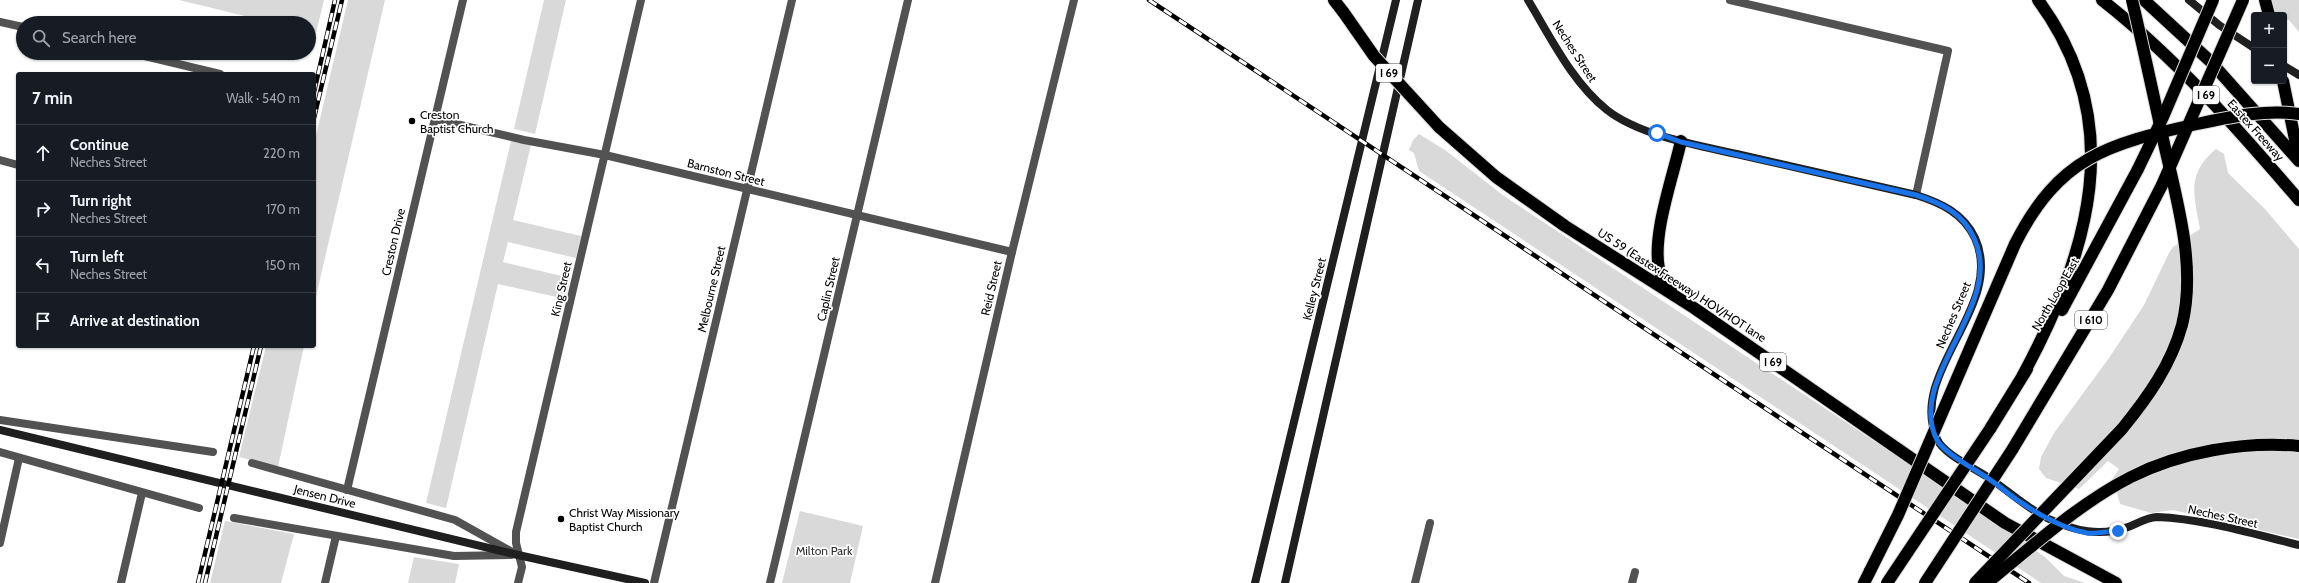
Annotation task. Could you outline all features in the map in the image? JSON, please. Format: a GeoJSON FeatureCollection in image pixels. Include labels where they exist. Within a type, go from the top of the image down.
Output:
{"type":"FeatureCollection","features":[{"type":"Feature","properties":{"kind":"highway","name":"US 59 (Eastex Freeway) HOV/HOT lane"},"geometry":{"type":"LineString","coordinates":[[1334,0],[1374,56],[1439,127],[1496,177],[1565,226],[1677,297],[2005,522],[2116,583]]}},
{"type":"Feature","properties":{"kind":"highway"},"geometry":{"type":"LineString","coordinates":[[2023,375],[2054,312],[2076,257],[2085,218],[2090,173],[2090,130],[2079,80],[2061,35],[2038,0]]}},
{"type":"Feature","properties":{"kind":"highway","name":"Eastex Freeway"},"geometry":{"type":"LineString","coordinates":[[2102,0],[2138,29],[2206,95],[2299,200]]}},
{"type":"Feature","properties":{"kind":"highway"},"geometry":{"type":"LineString","coordinates":[[1975,583],[2136,412],[2167,364],[2182,323],[2186,285],[2182,224],[2132,0]]}},
{"type":"Feature","properties":{"kind":"highway","name":"Eastex Freeway"},"geometry":{"type":"LineString","coordinates":[[2144,0],[2210,61],[2299,160]]}},
{"type":"Feature","properties":{"kind":"highway","name":"North Loop East"},"geometry":{"type":"LineString","coordinates":[[1887,583],[1990,429],[2078,282],[2138,169],[2163,116],[2213,0]]}},
{"type":"Feature","properties":{"kind":"highway","name":"I 610"},"geometry":{"type":"LineString","coordinates":[[1925,583],[2012,450],[2108,290],[2162,185],[2243,0]]}},
{"type":"Feature","properties":{"kind":"highway"},"geometry":{"type":"LineString","coordinates":[[2265,0],[2268,12]]}},
{"type":"Feature","properties":{"kind":"highway"},"geometry":{"type":"LineString","coordinates":[[2283,84],[2299,160]]}},
{"type":"Feature","properties":{"kind":"highway"},"geometry":{"type":"LineString","coordinates":[[1864,583],[1901,508],[2015,244],[2033,211],[2052,186],[2089,157],[2125,141],[2160,132],[2238,116],[2272,112],[2299,114]]}},
{"type":"Feature","properties":{"kind":"highway"},"geometry":{"type":"LineString","coordinates":[[1677,297],[1665,283],[1659,271],[1657,256],[1660,227],[1681,142]]}},
{"type":"Feature","properties":{"kind":"highway"},"geometry":{"type":"LineString","coordinates":[[1987,583],[2101,495],[2132,477],[2179,460],[2216,451],[2255,446],[2299,446]]}},
{"type":"Feature","properties":{"kind":"main road","name":"Kelley Street"},"geometry":{"type":"LineString","coordinates":[[1255,583],[1396,0]]}},
{"type":"Feature","properties":{"kind":"main road"},"geometry":{"type":"LineString","coordinates":[[1285,583],[1418,0]]}},
{"type":"Feature","properties":{"kind":"main road","name":"Neches Street"},"geometry":{"type":"LineString","coordinates":[[1528,0],[1570,70],[1587,92],[1608,111],[1632,125],[1681,142],[1916,195],[1935,201],[1958,214],[1970,229],[1982,256],[1979,287],[1943,367],[1930,415],[1937,441],[1952,455],[1991,479],[2016,500],[2048,519],[2088,533],[2118,531],[2155,517],[2199,522],[2299,545]]}},
{"type":"Feature","properties":{"kind":"main road"},"geometry":{"type":"LineString","coordinates":[[2189,0],[2219,25],[2251,46]]}},
{"type":"Feature","properties":{"kind":"main road"},"geometry":{"type":"LineString","coordinates":[[2287,68],[2299,75]]}},
{"type":"Feature","properties":{"kind":"main road","name":"Jensen Drive"},"geometry":{"type":"LineString","coordinates":[[0,430],[518,555],[645,583]]}},
{"type":"Feature","properties":{"kind":"street","name":"Creston Drive"},"geometry":{"type":"LineString","coordinates":[[347,490],[462,0]]}},
{"type":"Feature","properties":{"kind":"street","name":"King Street"},"geometry":{"type":"LineString","coordinates":[[518,583],[522,567],[518,555],[516,532],[641,0]]}},
{"type":"Feature","properties":{"kind":"street","name":"Melbourne Street"},"geometry":{"type":"LineString","coordinates":[[654,583],[792,0]]}},
{"type":"Feature","properties":{"kind":"street","name":"Caplin Street"},"geometry":{"type":"LineString","coordinates":[[770,583],[908,0]]}},
{"type":"Feature","properties":{"kind":"street","name":"Reid Street"},"geometry":{"type":"LineString","coordinates":[[935,583],[1012,252],[1074,0]]}},
{"type":"Feature","properties":{"kind":"street"},"geometry":{"type":"LineString","coordinates":[[1730,0],[1948,51],[1916,195]]}},
{"type":"Feature","properties":{"kind":"street"},"geometry":{"type":"LineString","coordinates":[[0,22],[16,25]]}},
{"type":"Feature","properties":{"kind":"street"},"geometry":{"type":"LineString","coordinates":[[161,60],[212,72]]}},
{"type":"Feature","properties":{"kind":"street","name":"Barnston Street"},"geometry":{"type":"LineString","coordinates":[[434,119],[524,140],[605,155],[1012,252]]}},
{"type":"Feature","properties":{"kind":"street"},"geometry":{"type":"LineString","coordinates":[[0,160],[16,164]]}},
{"type":"Feature","properties":{"kind":"street"},"geometry":{"type":"LineString","coordinates":[[0,420],[213,452]]}},
{"type":"Feature","properties":{"kind":"street"},"geometry":{"type":"LineString","coordinates":[[0,452],[199,508]]}},
{"type":"Feature","properties":{"kind":"street"},"geometry":{"type":"LineString","coordinates":[[0,543],[19,458]]}},
{"type":"Feature","properties":{"kind":"street"},"geometry":{"type":"LineString","coordinates":[[252,463],[455,520],[518,555]]}},
{"type":"Feature","properties":{"kind":"street"},"geometry":{"type":"LineString","coordinates":[[121,583],[142,493]]}},
{"type":"Feature","properties":{"kind":"street"},"geometry":{"type":"LineString","coordinates":[[234,518],[454,556],[518,555]]}},
{"type":"Feature","properties":{"kind":"street"},"geometry":{"type":"LineString","coordinates":[[1415,583],[1430,523]]}},
{"type":"Feature","properties":{"kind":"street"},"geometry":{"type":"LineString","coordinates":[[325,583],[336,536]]}},
{"type":"Feature","properties":{"kind":"street"},"geometry":{"type":"LineString","coordinates":[[1632,583],[1635,572]]}},
{"type":"Feature","properties":{"kind":"green space"},"geometry":{"type":"Polygon","coordinates":[[[179,0],[324,0],[316,33],[316,16],[245,16],[179,0]]]}},
{"type":"Feature","properties":{"kind":"green space"},"geometry":{"type":"Polygon","coordinates":[[[348,0],[385,0],[316,296],[316,136],[348,0]]]}},
{"type":"Feature","properties":{"kind":"green space"},"geometry":{"type":"Polygon","coordinates":[[[544,0],[566,0],[535,134],[514,129],[544,0]]]}},
{"type":"Feature","properties":{"kind":"green space"},"geometry":{"type":"Polygon","coordinates":[[[2267,0],[2299,0],[2299,32],[2287,20],[2287,12],[2272,12],[2267,0]]]}},
{"type":"Feature","properties":{"kind":"green space"},"geometry":{"type":"Polygon","coordinates":[[[1419,134],[1445,150],[1504,196],[1995,521],[2045,557],[2064,576],[2085,583],[2041,583],[1419,171],[1414,153],[1409,150],[1413,140],[1419,134]]]}},
{"type":"Feature","properties":{"kind":"green space"},"geometry":{"type":"Polygon","coordinates":[[[511,141],[531,145],[513,220],[581,236],[576,258],[508,242],[503,262],[570,278],[566,299],[498,284],[446,508],[426,503],[511,141]]]}},
{"type":"Feature","properties":{"kind":"green space"},"geometry":{"type":"Polygon","coordinates":[[[2216,149],[2224,154],[2228,173],[2265,209],[2299,249],[2299,539],[2173,510],[2151,513],[2120,504],[2113,478],[2119,469],[2108,461],[2079,489],[2046,478],[2039,469],[2041,457],[2054,433],[2109,358],[2144,305],[2173,247],[2200,229],[2194,186],[2196,176],[2206,158],[2216,149]]]}},
{"type":"Feature","properties":{"kind":"green space"},"geometry":{"type":"Polygon","coordinates":[[[266,348],[304,348],[278,467],[239,457],[266,348]]]}},
{"type":"Feature","properties":{"kind":"green space","name":"Milton Park"},"geometry":{"type":"Polygon","coordinates":[[[800,511],[863,526],[850,583],[782,583],[800,511]]]}},
{"type":"Feature","properties":{"kind":"green space"},"geometry":{"type":"Polygon","coordinates":[[[225,521],[294,534],[281,583],[210,583],[225,521]]]}},
{"type":"Feature","properties":{"kind":"green space"},"geometry":{"type":"Polygon","coordinates":[[[414,557],[459,564],[455,583],[408,583],[414,557]]]}},
{"type":"Feature","properties":{"kind":"railway"},"geometry":{"type":"LineString","coordinates":[[316,83],[335,0]]}},
{"type":"Feature","properties":{"kind":"railway"},"geometry":{"type":"LineString","coordinates":[[316,110],[342,0]]}},
{"type":"Feature","properties":{"kind":"railway"},"geometry":{"type":"LineString","coordinates":[[1149,0],[2029,583]]}},
{"type":"Feature","properties":{"kind":"railway"},"geometry":{"type":"LineString","coordinates":[[198,583],[254,348]]}},
{"type":"Feature","properties":{"kind":"railway"},"geometry":{"type":"LineString","coordinates":[[205,583],[261,348]]}},
{"type":"Feature","properties":{"kind":"place","name":"Creston Baptist Church"},"geometry":{"type":"Point","coordinates":[412,121]}},
{"type":"Feature","properties":{"kind":"place","name":"Christ Way Missionary Baptist Church"},"geometry":{"type":"Point","coordinates":[561,519]}},
{"type":"Feature","properties":{"kind":"route"},"geometry":{"type":"LineString","coordinates":[[1657,133],[1681,142],[1916,195],[1935,201],[1958,214],[1970,229],[1982,256],[1982,271],[1979,287],[1943,367],[1935,393],[1930,415],[1937,441],[1952,455],[1991,479],[2016,500],[2048,519],[2088,533],[2118,531]]}}]}
